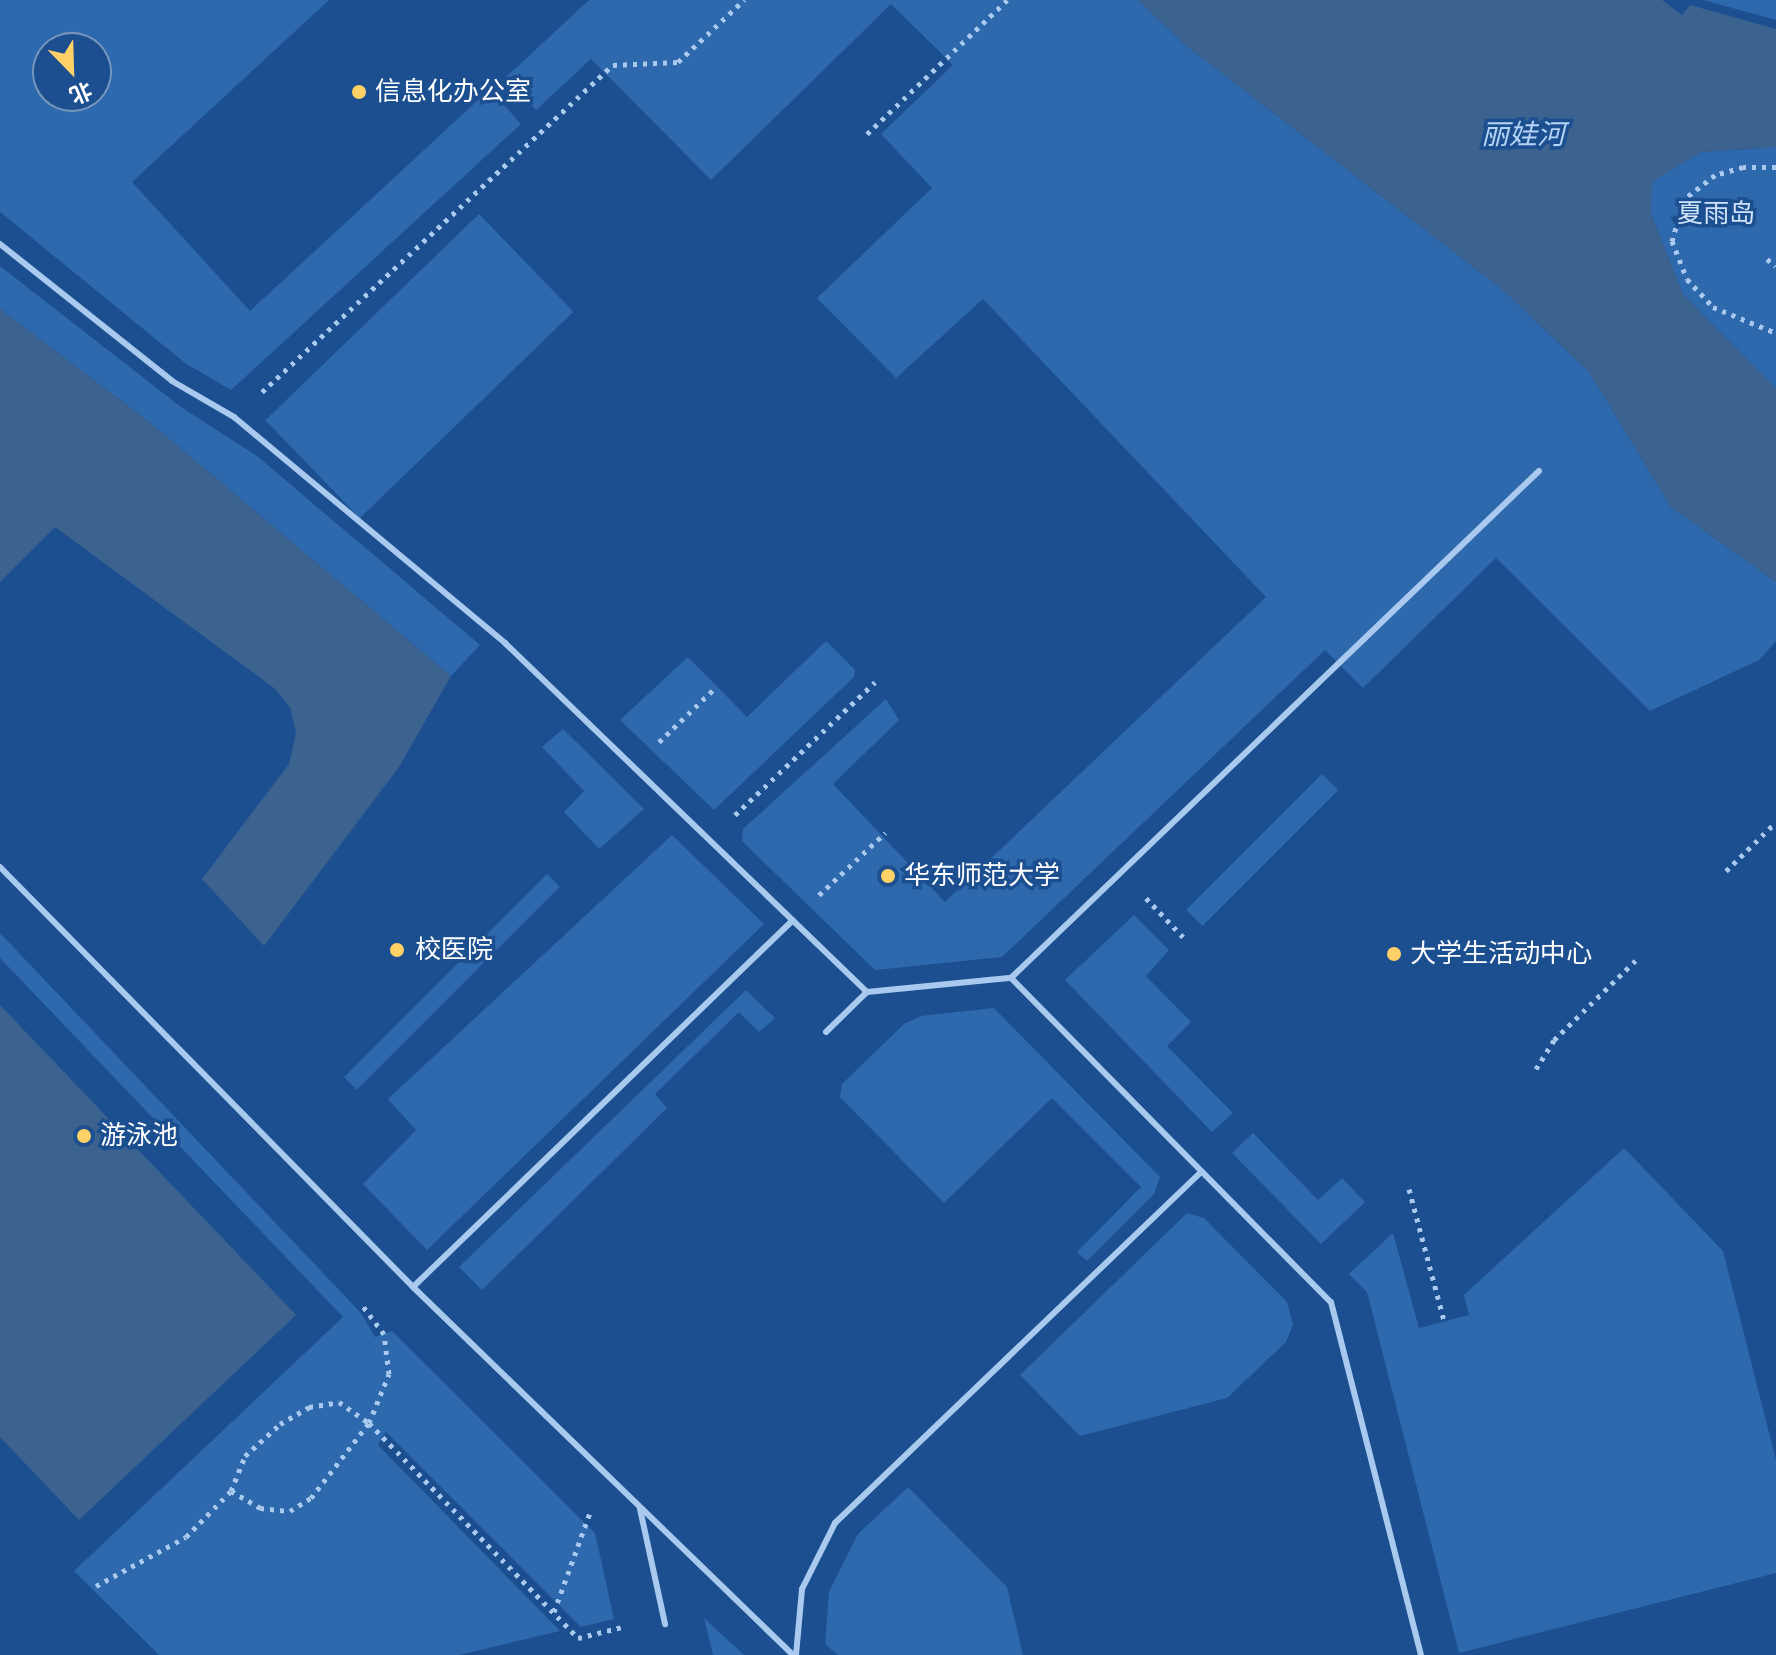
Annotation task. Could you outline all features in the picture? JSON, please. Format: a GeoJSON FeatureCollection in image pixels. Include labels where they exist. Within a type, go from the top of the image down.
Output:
{"type":"FeatureCollection","features":[{"type":"Feature","properties":{"kind":"lane"},"geometry":{"type":"LineString","coordinates":[[0,244],[172,381],[234,417],[505,643],[631,768],[867,992]]}},
{"type":"Feature","properties":{"kind":"lane"},"geometry":{"type":"LineString","coordinates":[[826,1032],[867,992],[1011,978],[1539,471]]}},
{"type":"Feature","properties":{"kind":"lane"},"geometry":{"type":"LineString","coordinates":[[0,867],[413,1287],[604,1475],[795,1655]]}},
{"type":"Feature","properties":{"kind":"lane"},"geometry":{"type":"LineString","coordinates":[[413,1287],[793,920]]}},
{"type":"Feature","properties":{"kind":"lane"},"geometry":{"type":"LineString","coordinates":[[1011,978],[1331,1302],[1421,1655]]}},
{"type":"Feature","properties":{"kind":"lane"},"geometry":{"type":"LineString","coordinates":[[795,1655],[802,1589],[835,1523],[1201,1172]]}},
{"type":"Feature","properties":{"kind":"lane"},"geometry":{"type":"LineString","coordinates":[[640,1509],[664,1620]]}},
{"type":"Feature","properties":{"kind":"path"},"geometry":{"type":"LineString","coordinates":[[234,417],[613,65],[678,62],[744,0]]}},
{"type":"Feature","properties":{"kind":"path"},"geometry":{"type":"LineString","coordinates":[[867,134],[1007,0]]}},
{"type":"Feature","properties":{"kind":"path"},"geometry":{"type":"LineString","coordinates":[[1776,167],[1743,167],[1715,175],[1684,199],[1672,241],[1687,279],[1713,307],[1776,333]]}},
{"type":"Feature","properties":{"kind":"path"},"geometry":{"type":"LineString","coordinates":[[1767,259],[1776,266]]}},
{"type":"Feature","properties":{"kind":"path"},"geometry":{"type":"LineString","coordinates":[[708,840],[875,682]]}},
{"type":"Feature","properties":{"kind":"path"},"geometry":{"type":"LineString","coordinates":[[631,768],[713,690]]}},
{"type":"Feature","properties":{"kind":"path"},"geometry":{"type":"LineString","coordinates":[[1726,871],[1776,822]]}},
{"type":"Feature","properties":{"kind":"path"},"geometry":{"type":"LineString","coordinates":[[793,920],[885,833]]}},
{"type":"Feature","properties":{"kind":"path"},"geometry":{"type":"LineString","coordinates":[[1121,872],[1185,939]]}},
{"type":"Feature","properties":{"kind":"path"},"geometry":{"type":"LineString","coordinates":[[1536,1069],[1554,1040],[1636,960]]}},
{"type":"Feature","properties":{"kind":"path"},"geometry":{"type":"LineString","coordinates":[[1409,1189],[1444,1321]]}},
{"type":"Feature","properties":{"kind":"path"},"geometry":{"type":"LineString","coordinates":[[231,1491],[260,1508],[290,1511],[311,1498],[369,1423],[389,1374],[384,1334],[362,1305]]}},
{"type":"Feature","properties":{"kind":"path"},"geometry":{"type":"LineString","coordinates":[[96,1586],[186,1537],[231,1491],[245,1456],[309,1407],[339,1402],[369,1423],[578,1638],[664,1620]]}},
{"type":"Feature","properties":{"kind":"path"},"geometry":{"type":"LineString","coordinates":[[554,1612],[604,1475]]}},
{"type":"Feature","properties":{"kind":"green space"},"geometry":{"type":"Polygon","coordinates":[[[0,0],[329,0],[132,182],[250,311],[490,89],[521,124],[231,390],[185,363],[0,212],[0,0]]]}},
{"type":"Feature","properties":{"kind":"green space"},"geometry":{"type":"Polygon","coordinates":[[[589,0],[1138,0],[1183,43],[1503,290],[1589,372],[1671,507],[1776,582],[1776,641],[1759,660],[1650,711],[1496,558],[1363,688],[1325,650],[1002,957],[875,970],[742,841],[743,829],[886,699],[899,720],[833,784],[945,902],[1266,597],[983,299],[896,378],[817,298],[932,188],[881,134],[953,65],[891,4],[711,180],[591,59],[536,110],[505,78],[589,0]]]}},
{"type":"Feature","properties":{"kind":"green space"},"geometry":{"type":"Polygon","coordinates":[[[1703,0],[1776,0],[1776,20],[1703,0]]]}},
{"type":"Feature","properties":{"kind":"green space","name":"夏雨岛"},"geometry":{"type":"Polygon","coordinates":[[[1776,147],[1776,389],[1683,294],[1651,214],[1651,182],[1701,152],[1776,147]]]}},
{"type":"Feature","properties":{"kind":"green space"},"geometry":{"type":"Polygon","coordinates":[[[479,214],[573,312],[360,518],[265,420],[479,214]]]}},
{"type":"Feature","properties":{"kind":"green space"},"geometry":{"type":"Polygon","coordinates":[[[0,266],[181,407],[257,456],[480,645],[451,676],[148,421],[0,309],[0,266]]]}},
{"type":"Feature","properties":{"kind":"green space"},"geometry":{"type":"Polygon","coordinates":[[[826,641],[855,670],[854,677],[714,810],[620,720],[688,657],[747,717],[826,641]]]}},
{"type":"Feature","properties":{"kind":"green space"},"geometry":{"type":"Polygon","coordinates":[[[563,729],[644,809],[599,849],[564,812],[584,791],[542,747],[563,729]]]}},
{"type":"Feature","properties":{"kind":"green space"},"geometry":{"type":"Polygon","coordinates":[[[1322,774],[1338,790],[1202,926],[1186,910],[1322,774]]]}},
{"type":"Feature","properties":{"kind":"green space"},"geometry":{"type":"Polygon","coordinates":[[[672,835],[764,924],[427,1250],[363,1184],[416,1130],[388,1099],[672,835]]]}},
{"type":"Feature","properties":{"kind":"green space"},"geometry":{"type":"Polygon","coordinates":[[[547,874],[560,887],[357,1090],[344,1077],[547,874]]]}},
{"type":"Feature","properties":{"kind":"green space"},"geometry":{"type":"Polygon","coordinates":[[[1134,915],[1169,950],[1146,976],[1191,1022],[1167,1046],[1233,1113],[1212,1132],[1065,980],[1134,915]]]}},
{"type":"Feature","properties":{"kind":"green space"},"geometry":{"type":"Polygon","coordinates":[[[0,933],[361,1313],[375,1337],[392,1331],[595,1533],[614,1619],[581,1627],[386,1432],[378,1445],[560,1631],[459,1655],[159,1655],[74,1571],[343,1317],[0,958],[0,933]]]}},
{"type":"Feature","properties":{"kind":"green space"},"geometry":{"type":"Polygon","coordinates":[[[746,990],[775,1018],[759,1032],[739,1012],[655,1094],[667,1108],[482,1290],[459,1267],[746,990]]]}},
{"type":"Feature","properties":{"kind":"green space"},"geometry":{"type":"Polygon","coordinates":[[[994,1008],[1160,1177],[1154,1194],[1087,1261],[1077,1252],[1141,1187],[1052,1098],[944,1203],[840,1097],[842,1084],[904,1024],[921,1016],[994,1008]]]}},
{"type":"Feature","properties":{"kind":"green space"},"geometry":{"type":"Polygon","coordinates":[[[1253,1133],[1318,1200],[1342,1178],[1365,1202],[1321,1244],[1232,1153],[1253,1133]]]}},
{"type":"Feature","properties":{"kind":"green space"},"geometry":{"type":"Polygon","coordinates":[[[1624,1148],[1723,1251],[1776,1460],[1776,1573],[1459,1653],[1367,1292],[1349,1274],[1393,1233],[1419,1328],[1469,1315],[1464,1295],[1624,1148]]]}},
{"type":"Feature","properties":{"kind":"green space"},"geometry":{"type":"Polygon","coordinates":[[[1187,1213],[1204,1218],[1287,1302],[1293,1325],[1286,1342],[1227,1398],[1080,1436],[1020,1375],[1187,1213]]]}},
{"type":"Feature","properties":{"kind":"green space"},"geometry":{"type":"Polygon","coordinates":[[[908,1487],[1007,1587],[1023,1655],[838,1655],[825,1644],[829,1592],[858,1534],[908,1487]]]}},
{"type":"Feature","properties":{"kind":"green space"},"geometry":{"type":"Polygon","coordinates":[[[704,1618],[744,1655],[713,1655],[704,1618]]]}},
{"type":"Feature","properties":{"kind":"water","name":"丽娃河"},"geometry":{"type":"Polygon","coordinates":[[[1138,0],[1662,0],[1682,15],[1690,5],[1776,29],[1776,147],[1701,152],[1652,182],[1651,214],[1683,294],[1776,389],[1776,582],[1671,507],[1589,372],[1503,290],[1183,43],[1138,0]]]}},
{"type":"Feature","properties":{"kind":"water"},"geometry":{"type":"Polygon","coordinates":[[[0,309],[148,421],[451,676],[399,767],[264,946],[202,879],[289,764],[296,733],[290,707],[274,688],[55,527],[0,582],[0,309]]]}},
{"type":"Feature","properties":{"kind":"water","name":"游泳池"},"geometry":{"type":"Polygon","coordinates":[[[0,1005],[296,1315],[79,1520],[0,1437],[0,1005]]]}},
{"type":"Feature","properties":{"kind":"place","name":"信息化办公室"},"geometry":{"type":"Point","coordinates":[359,92]}},
{"type":"Feature","properties":{"kind":"place","name":"华东师范大学"},"geometry":{"type":"Point","coordinates":[888,876]}},
{"type":"Feature","properties":{"kind":"place","name":"校医院"},"geometry":{"type":"Point","coordinates":[397,950]}},
{"type":"Feature","properties":{"kind":"place","name":"大学生活动中心"},"geometry":{"type":"Point","coordinates":[1394,954]}},
{"type":"Feature","properties":{"kind":"place","name":"游泳池"},"geometry":{"type":"Point","coordinates":[84,1136]}}]}
